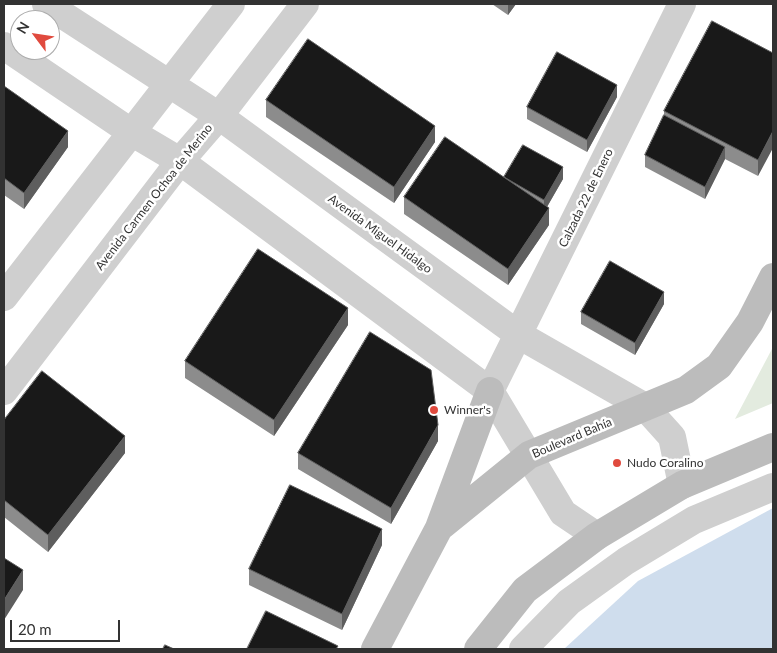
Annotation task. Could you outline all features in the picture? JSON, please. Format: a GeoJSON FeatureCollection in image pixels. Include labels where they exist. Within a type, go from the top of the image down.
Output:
{"type":"FeatureCollection","features":[{"type":"Feature","properties":{"kind":"main road","name":"Boulevard Bahía"},"geometry":{"type":"LineString","coordinates":[[375,649],[439,528],[529,456],[686,390],[720,366],[750,322],[773,277]]}},
{"type":"Feature","properties":{"kind":"main road"},"geometry":{"type":"LineString","coordinates":[[439,528],[490,391]]}},
{"type":"Feature","properties":{"kind":"main road"},"geometry":{"type":"LineString","coordinates":[[478,649],[525,590],[597,536],[682,485],[773,447]]}},
{"type":"Feature","properties":{"kind":"street","name":"Avenida Miguel Hidalgo"},"geometry":{"type":"LineString","coordinates":[[46,4],[219,116],[519,335],[645,407],[672,437],[682,485]]}},
{"type":"Feature","properties":{"kind":"street"},"geometry":{"type":"LineString","coordinates":[[4,297],[231,4]]}},
{"type":"Feature","properties":{"kind":"street","name":"Avenida Carmen Ochoa de Merino"},"geometry":{"type":"LineString","coordinates":[[4,391],[180,161],[219,116],[305,4]]}},
{"type":"Feature","properties":{"kind":"street","name":"Calzada 22 de Enero"},"geometry":{"type":"LineString","coordinates":[[490,391],[682,4]]}},
{"type":"Feature","properties":{"kind":"street"},"geometry":{"type":"LineString","coordinates":[[4,46],[131,132],[180,161],[490,391],[562,512],[597,536]]}},
{"type":"Feature","properties":{"kind":"street"},"geometry":{"type":"LineString","coordinates":[[523,649],[569,602],[626,561],[694,520],[773,487]]}},
{"type":"Feature","properties":{"kind":"shaded area"},"geometry":{"type":"Polygon","coordinates":[[[773,347],[773,403],[735,419],[773,347]]]}},
{"type":"Feature","properties":{"kind":"water"},"geometry":{"type":"Polygon","coordinates":[[[773,508],[773,649],[564,649],[638,581],[773,508]]]}},
{"type":"Feature","properties":{"kind":"building"},"geometry":{"type":"Polygon","coordinates":[[[712,21],[773,53],[773,131],[758,160],[664,111],[712,21]]]}},
{"type":"Feature","properties":{"kind":"building"},"geometry":{"type":"Polygon","coordinates":[[[308,39],[435,126],[394,187],[266,100],[308,39]]]}},
{"type":"Feature","properties":{"kind":"building"},"geometry":{"type":"Polygon","coordinates":[[[557,52],[617,85],[587,140],[527,107],[557,52]]]}},
{"type":"Feature","properties":{"kind":"building"},"geometry":{"type":"Polygon","coordinates":[[[4,86],[68,131],[24,193],[4,178],[4,86]]]}},
{"type":"Feature","properties":{"kind":"building"},"geometry":{"type":"Polygon","coordinates":[[[664,115],[725,147],[705,187],[645,155],[664,115]]]}},
{"type":"Feature","properties":{"kind":"building"},"geometry":{"type":"Polygon","coordinates":[[[445,137],[549,208],[508,269],[404,197],[445,137]]]}},
{"type":"Feature","properties":{"kind":"building"},"geometry":{"type":"Polygon","coordinates":[[[523,145],[563,167],[544,200],[504,177],[523,145]]]}},
{"type":"Feature","properties":{"kind":"building"},"geometry":{"type":"Polygon","coordinates":[[[258,249],[348,308],[274,420],[185,361],[258,249]]]}},
{"type":"Feature","properties":{"kind":"building"},"geometry":{"type":"Polygon","coordinates":[[[610,261],[664,292],[635,343],[581,312],[610,261]]]}},
{"type":"Feature","properties":{"kind":"building"},"geometry":{"type":"Polygon","coordinates":[[[370,332],[431,370],[438,425],[391,508],[298,453],[370,332]]]}},
{"type":"Feature","properties":{"kind":"building"},"geometry":{"type":"Polygon","coordinates":[[[42,371],[125,436],[48,535],[4,500],[4,420],[42,371]]]}},
{"type":"Feature","properties":{"kind":"building"},"geometry":{"type":"Polygon","coordinates":[[[290,485],[382,529],[342,614],[249,569],[290,485]]]}},
{"type":"Feature","properties":{"kind":"building"},"geometry":{"type":"Polygon","coordinates":[[[4,558],[23,570],[4,600],[4,558]]]}},
{"type":"Feature","properties":{"kind":"building"},"geometry":{"type":"Polygon","coordinates":[[[266,611],[338,646],[336,649],[247,649],[266,611]]]}},
{"type":"Feature","properties":{"kind":"building"},"geometry":{"type":"Polygon","coordinates":[[[165,645],[174,649],[163,649],[165,645]]]}},
{"type":"Feature","properties":{"kind":"place","name":"Winner's"},"geometry":{"type":"Point","coordinates":[434,410]}},
{"type":"Feature","properties":{"kind":"place","name":"Nudo Coralino"},"geometry":{"type":"Point","coordinates":[617,463]}}]}
